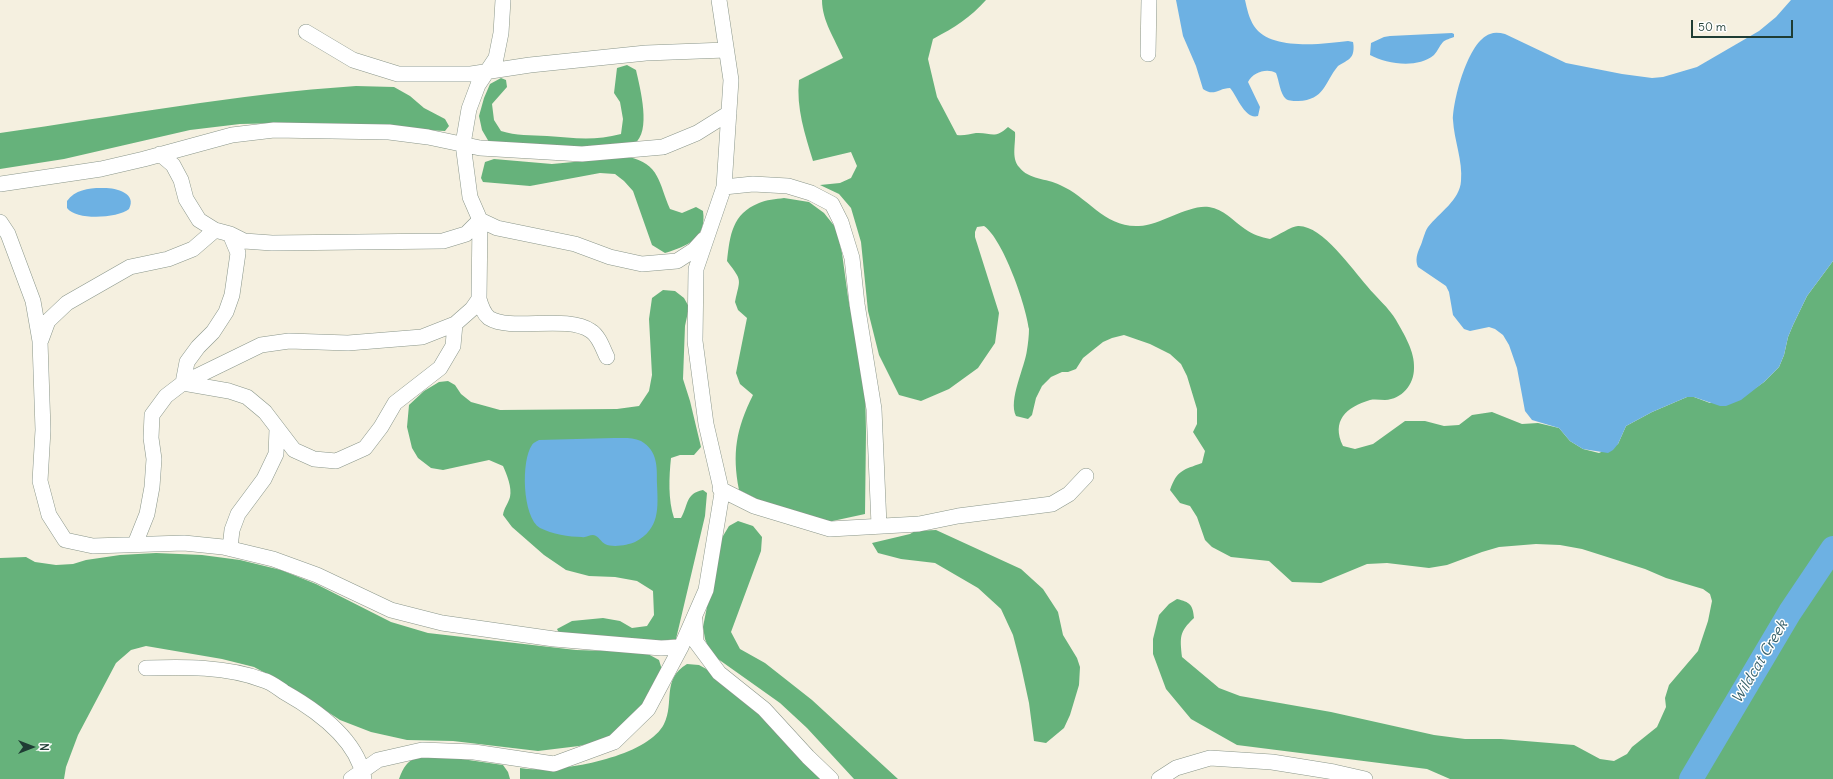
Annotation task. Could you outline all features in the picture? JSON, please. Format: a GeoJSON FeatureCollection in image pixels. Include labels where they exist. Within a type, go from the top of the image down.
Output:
{"type":"FeatureCollection","features":[{"type":"Feature","properties":{"kind":"lane"},"geometry":{"type":"LineString","coordinates":[[503,0],[502,34],[496,58],[478,85],[469,109],[463,144],[470,197],[480,220],[479,299],[483,311],[489,318],[502,323],[574,325],[592,331],[600,342],[607,357]]}},
{"type":"Feature","properties":{"kind":"lane"},"geometry":{"type":"LineString","coordinates":[[359,777],[378,760],[422,750],[474,752],[554,764],[614,742],[648,709],[681,647],[706,590],[722,494],[706,424],[695,341],[696,269],[724,187],[731,80],[719,0]]}},
{"type":"Feature","properties":{"kind":"lane"},"geometry":{"type":"LineString","coordinates":[[1148,54],[1149,0]]}},
{"type":"Feature","properties":{"kind":"lane"},"geometry":{"type":"LineString","coordinates":[[306,32],[352,60],[398,74],[471,74],[530,65],[646,53],[726,50]]}},
{"type":"Feature","properties":{"kind":"lane"},"geometry":{"type":"LineString","coordinates":[[0,184],[101,169],[232,135],[274,130],[389,132],[428,137],[463,144],[528,152],[582,154],[663,147],[697,133],[728,113]]}},
{"type":"Feature","properties":{"kind":"lane"},"geometry":{"type":"LineString","coordinates":[[160,154],[173,165],[181,180],[186,199],[199,220],[215,230],[230,234],[244,241],[272,243],[443,241],[466,234],[480,220]]}},
{"type":"Feature","properties":{"kind":"lane"},"geometry":{"type":"LineString","coordinates":[[724,187],[753,184],[788,186],[811,193],[832,204],[841,222],[852,258],[857,304],[874,409],[879,525]]}},
{"type":"Feature","properties":{"kind":"lane"},"geometry":{"type":"LineString","coordinates":[[480,220],[497,228],[575,244],[610,257],[642,264],[677,261],[694,250],[707,236]]}},
{"type":"Feature","properties":{"kind":"lane"},"geometry":{"type":"LineString","coordinates":[[0,222],[8,234],[33,301],[40,341],[43,430],[40,481],[49,515],[65,540],[93,546],[184,543],[230,548],[273,559],[317,575],[391,610],[442,623],[554,639],[661,648],[681,647]]}},
{"type":"Feature","properties":{"kind":"lane"},"geometry":{"type":"LineString","coordinates":[[40,341],[48,322],[67,303],[130,267],[168,259],[193,249],[215,230]]}},
{"type":"Feature","properties":{"kind":"lane"},"geometry":{"type":"LineString","coordinates":[[183,383],[187,362],[198,347],[213,332],[226,312],[232,295],[238,253],[230,234]]}},
{"type":"Feature","properties":{"kind":"lane"},"geometry":{"type":"LineString","coordinates":[[134,544],[147,514],[152,487],[154,459],[151,438],[152,415],[166,396],[183,383],[261,345],[289,341],[348,343],[422,337],[455,324],[472,309],[479,299]]}},
{"type":"Feature","properties":{"kind":"lane"},"geometry":{"type":"LineString","coordinates":[[183,383],[229,391],[247,397],[265,412],[294,450],[314,459],[336,460],[365,448],[381,427],[395,403],[440,368],[453,346],[455,324]]}},
{"type":"Feature","properties":{"kind":"lane"},"geometry":{"type":"LineString","coordinates":[[230,548],[232,530],[238,514],[264,479],[276,454],[277,429]]}},
{"type":"Feature","properties":{"kind":"lane"},"geometry":{"type":"LineString","coordinates":[[720,489],[754,506],[830,529],[879,525],[919,524],[958,516],[1052,504],[1069,494],[1086,476]]}},
{"type":"Feature","properties":{"kind":"lane"},"geometry":{"type":"LineString","coordinates":[[694,617],[696,642],[719,673],[764,709],[808,757],[831,779]]}},
{"type":"Feature","properties":{"kind":"lane"},"geometry":{"type":"LineString","coordinates":[[146,668],[206,669],[239,674],[264,680],[297,699],[333,725],[355,754],[359,777]]}},
{"type":"Feature","properties":{"kind":"lane"},"geometry":{"type":"LineString","coordinates":[[1159,779],[1176,768],[1210,758],[1272,762],[1334,772],[1365,779]]}},
{"type":"Feature","properties":{"kind":"green space"},"geometry":{"type":"Polygon","coordinates":[[[822,0],[986,0],[962,22],[933,39],[928,59],[937,97],[957,135],[976,133],[996,134],[1008,127],[1015,132],[1015,159],[1023,171],[1033,177],[1055,183],[1070,190],[1097,211],[1116,222],[1127,225],[1148,225],[1184,211],[1201,207],[1209,207],[1219,210],[1248,231],[1270,239],[1288,229],[1298,226],[1307,228],[1317,233],[1326,240],[1345,259],[1393,316],[1408,343],[1414,362],[1412,380],[1402,394],[1391,399],[1372,400],[1361,403],[1343,416],[1339,429],[1343,446],[1355,449],[1373,444],[1405,421],[1425,421],[1444,426],[1459,425],[1472,415],[1492,412],[1522,424],[1538,423],[1559,428],[1570,441],[1583,449],[1599,453],[1618,444],[1626,426],[1652,412],[1687,397],[1694,397],[1710,403],[1757,387],[1764,382],[1779,367],[1784,355],[1788,337],[1807,296],[1833,261],[1833,779],[1450,779],[1427,769],[1237,745],[1191,719],[1166,689],[1153,654],[1153,639],[1159,615],[1169,604],[1177,599],[1185,601],[1192,607],[1194,618],[1183,631],[1181,640],[1182,657],[1219,688],[1240,696],[1331,712],[1434,735],[1465,739],[1501,739],[1574,745],[1600,759],[1614,761],[1627,754],[1632,747],[1657,727],[1666,707],[1665,698],[1669,685],[1698,651],[1708,621],[1712,601],[1710,594],[1703,589],[1582,549],[1560,545],[1536,544],[1499,547],[1447,565],[1429,568],[1387,563],[1367,564],[1321,583],[1292,582],[1269,561],[1231,557],[1212,547],[1205,540],[1197,517],[1190,506],[1180,503],[1170,490],[1175,478],[1178,475],[1190,467],[1202,463],[1205,451],[1193,432],[1197,424],[1197,409],[1187,376],[1181,364],[1170,354],[1150,344],[1124,335],[1112,338],[1103,342],[1083,358],[1076,369],[1068,372],[1062,372],[1051,377],[1042,386],[1036,398],[1032,415],[1028,419],[1016,416],[1014,409],[1015,393],[1026,357],[1029,329],[1018,289],[1006,258],[999,244],[984,226],[977,227],[975,237],[999,313],[995,343],[978,368],[949,389],[921,401],[899,395],[879,355],[868,311],[861,242],[851,208],[839,194],[820,185],[840,183],[851,178],[857,166],[851,152],[813,161],[800,111],[798,90],[799,80],[843,58],[824,15],[822,0]]]}},
{"type":"Feature","properties":{"kind":"green space"},"geometry":{"type":"Polygon","coordinates":[[[627,65],[636,70],[642,98],[644,120],[639,138],[634,144],[585,149],[489,142],[482,130],[479,116],[484,98],[490,84],[501,78],[506,80],[507,87],[492,104],[494,120],[501,131],[518,135],[584,138],[602,138],[621,134],[623,119],[620,102],[614,93],[617,68],[627,65]]]}},
{"type":"Feature","properties":{"kind":"green space"},"geometry":{"type":"Polygon","coordinates":[[[356,86],[394,87],[410,96],[424,108],[445,119],[449,126],[445,131],[285,123],[240,124],[190,130],[64,159],[0,169],[0,133],[267,94],[356,86]]]}},
{"type":"Feature","properties":{"kind":"green space"},"geometry":{"type":"Polygon","coordinates":[[[628,157],[647,164],[652,169],[657,176],[670,209],[682,213],[696,207],[703,211],[702,228],[694,240],[665,253],[652,245],[633,191],[615,174],[600,173],[530,186],[483,182],[481,178],[485,162],[494,159],[552,164],[628,157]]]}},
{"type":"Feature","properties":{"kind":"green space"},"geometry":{"type":"Polygon","coordinates":[[[784,198],[809,202],[824,213],[836,228],[842,253],[848,297],[865,383],[865,514],[828,522],[775,508],[739,490],[737,477],[736,453],[739,430],[753,395],[740,384],[736,373],[747,318],[738,310],[735,302],[739,280],[736,273],[727,261],[729,243],[734,226],[743,213],[762,202],[784,198]]]}},
{"type":"Feature","properties":{"kind":"green space"},"geometry":{"type":"Polygon","coordinates":[[[663,290],[675,291],[684,298],[689,307],[685,326],[683,379],[701,447],[694,455],[680,455],[671,458],[669,481],[674,518],[681,518],[688,500],[693,494],[703,490],[707,493],[705,516],[676,639],[660,641],[559,633],[557,629],[572,621],[603,618],[620,621],[632,628],[647,626],[654,615],[653,591],[637,581],[615,577],[589,576],[566,570],[544,555],[512,527],[503,515],[510,497],[510,489],[509,481],[503,466],[489,460],[443,470],[431,468],[418,458],[412,448],[407,427],[409,405],[424,391],[439,382],[448,381],[455,385],[461,394],[471,402],[500,410],[617,409],[639,406],[649,391],[652,375],[649,319],[652,298],[663,290]]]}},
{"type":"Feature","properties":{"kind":"green space"},"geometry":{"type":"Polygon","coordinates":[[[738,521],[753,526],[762,537],[761,551],[731,632],[740,649],[765,663],[812,700],[898,779],[854,779],[807,728],[780,703],[711,654],[705,639],[703,627],[720,541],[729,526],[738,521]]]}},
{"type":"Feature","properties":{"kind":"green space"},"geometry":{"type":"Polygon","coordinates":[[[936,530],[1021,569],[1043,589],[1058,612],[1063,635],[1077,658],[1080,667],[1079,685],[1070,715],[1064,728],[1046,743],[1034,741],[1029,703],[1021,666],[1013,635],[1001,609],[978,588],[935,563],[901,559],[878,553],[872,543],[910,534],[915,531],[936,530]]]}},
{"type":"Feature","properties":{"kind":"green space"},"geometry":{"type":"Polygon","coordinates":[[[156,553],[202,555],[240,560],[281,570],[316,584],[391,622],[428,633],[576,650],[638,652],[648,654],[659,660],[662,670],[647,705],[608,739],[579,746],[538,751],[453,741],[407,740],[371,732],[340,720],[282,682],[254,667],[222,659],[146,646],[131,650],[116,663],[78,735],[66,767],[64,779],[0,779],[0,558],[26,557],[35,562],[56,565],[73,564],[86,560],[120,555],[156,553]]]}},
{"type":"Feature","properties":{"kind":"green space"},"geometry":{"type":"Polygon","coordinates":[[[687,664],[699,665],[710,671],[749,704],[821,779],[520,779],[520,768],[555,768],[576,766],[599,761],[639,746],[654,736],[664,724],[667,716],[671,684],[674,677],[679,670],[687,664]]]}},
{"type":"Feature","properties":{"kind":"green space"},"geometry":{"type":"Polygon","coordinates":[[[441,756],[503,765],[508,772],[510,779],[399,779],[402,771],[410,761],[420,758],[441,756]]]}},
{"type":"Feature","properties":{"kind":"water"},"geometry":{"type":"Polygon","coordinates":[[[1176,0],[1245,0],[1249,17],[1254,26],[1262,34],[1272,39],[1284,43],[1298,44],[1348,41],[1353,42],[1353,54],[1348,60],[1338,66],[1319,94],[1314,98],[1307,100],[1290,101],[1286,99],[1281,90],[1276,73],[1265,71],[1257,73],[1248,82],[1260,107],[1258,116],[1253,116],[1245,111],[1230,88],[1213,92],[1203,89],[1196,66],[1183,36],[1176,0]]]}},
{"type":"Feature","properties":{"kind":"water"},"geometry":{"type":"Polygon","coordinates":[[[1791,0],[1833,0],[1833,261],[1807,296],[1788,337],[1784,355],[1779,367],[1764,382],[1741,400],[1726,406],[1720,406],[1694,397],[1687,397],[1652,412],[1626,426],[1618,444],[1608,453],[1583,449],[1570,441],[1559,428],[1532,420],[1525,411],[1517,368],[1509,345],[1503,335],[1495,329],[1489,327],[1470,331],[1464,329],[1453,315],[1449,292],[1446,286],[1418,267],[1417,264],[1417,255],[1428,227],[1453,200],[1460,188],[1461,166],[1453,120],[1459,86],[1469,59],[1482,39],[1490,34],[1499,33],[1505,34],[1566,63],[1622,74],[1652,78],[1663,77],[1697,67],[1759,31],[1776,17],[1791,0]]]}},
{"type":"Feature","properties":{"kind":"water"},"geometry":{"type":"Polygon","coordinates":[[[1454,34],[1454,37],[1443,42],[1434,55],[1419,62],[1411,64],[1393,63],[1370,55],[1371,43],[1384,37],[1454,34]]]}},
{"type":"Feature","properties":{"kind":"water"},"geometry":{"type":"Polygon","coordinates":[[[91,188],[118,190],[127,195],[130,198],[131,203],[129,209],[124,212],[98,217],[79,215],[67,208],[67,201],[74,194],[91,188]]]}},
{"type":"Feature","properties":{"kind":"water"},"geometry":{"type":"Polygon","coordinates":[[[631,438],[641,441],[647,445],[654,455],[657,472],[658,501],[656,517],[649,531],[635,542],[616,546],[605,544],[593,535],[583,537],[566,536],[540,528],[534,522],[530,512],[525,488],[528,452],[533,444],[539,440],[631,438]]]}},
{"type":"Feature","properties":{"kind":"waterway","name":"Wildcat Creek"},"geometry":{"type":"LineString","coordinates":[[1691,779],[1790,612],[1833,548]]}}]}
